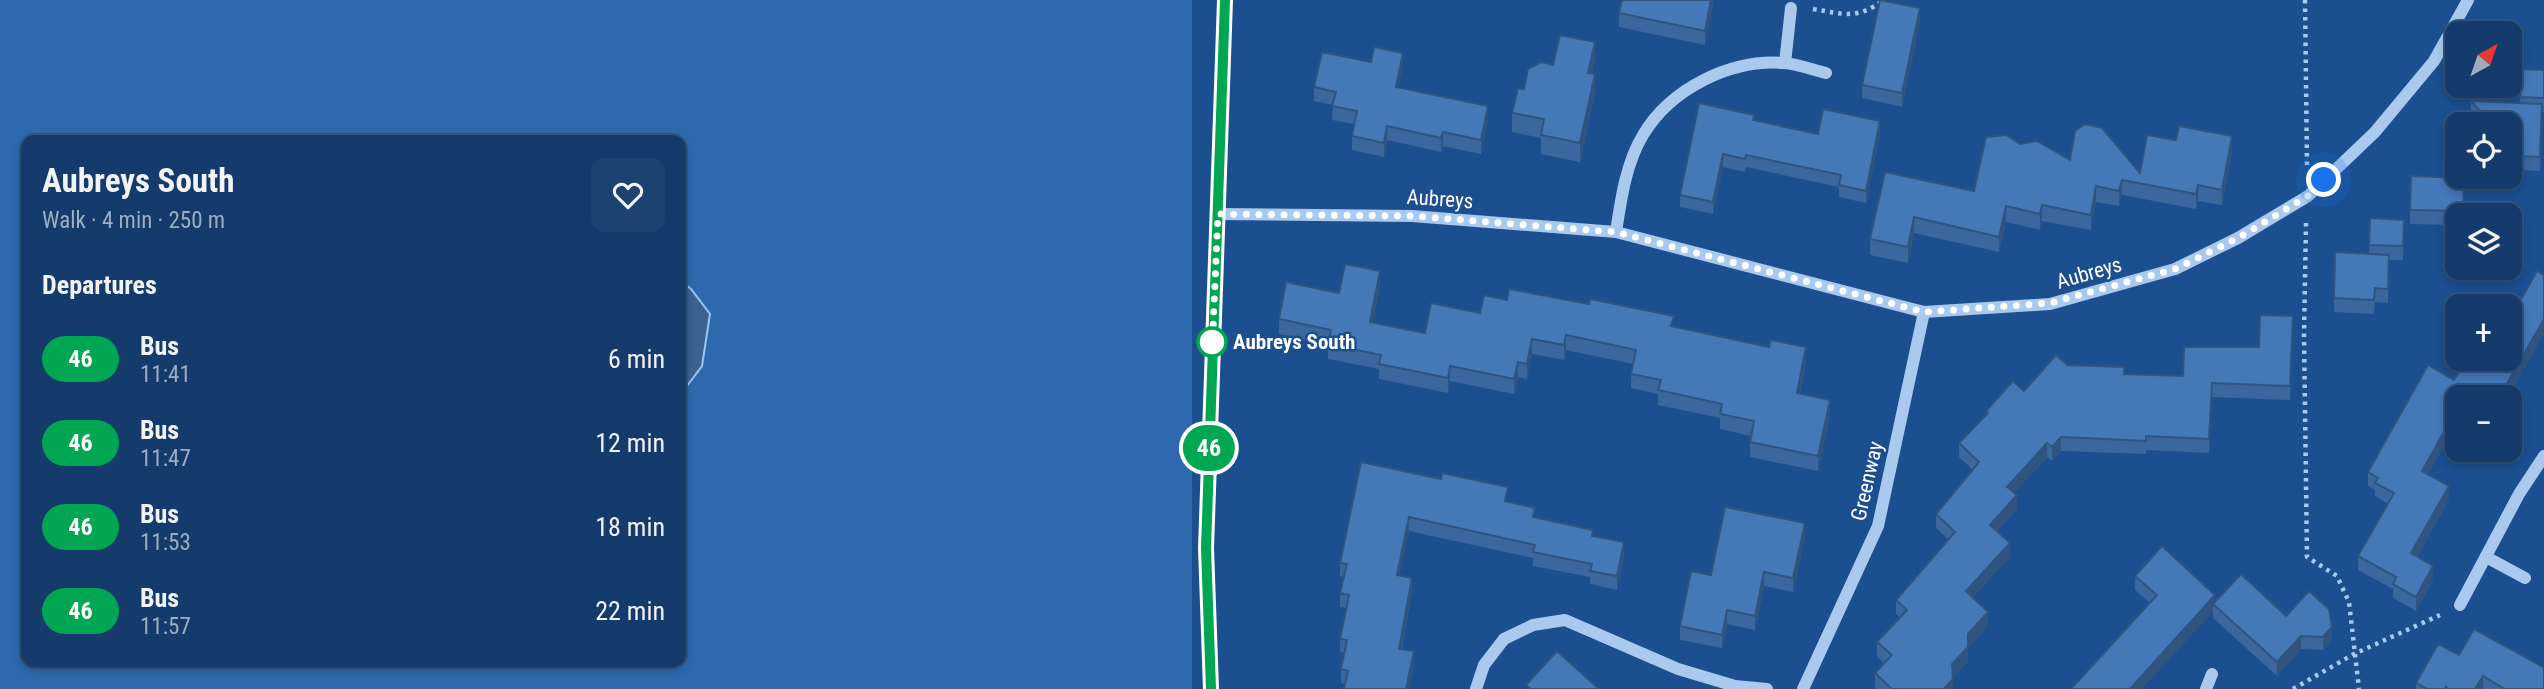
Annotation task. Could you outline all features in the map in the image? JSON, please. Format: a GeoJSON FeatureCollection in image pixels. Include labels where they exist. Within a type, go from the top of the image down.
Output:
{"type":"FeatureCollection","features":[{"type":"Feature","properties":{"kind":"street"},"geometry":{"type":"LineString","coordinates":[[1211,689],[1206,548],[1225,0]]}},
{"type":"Feature","properties":{"kind":"street","name":"Aubreys"},"geometry":{"type":"LineString","coordinates":[[1218,214],[1412,216],[1616,232],[1924,312],[2050,303],[2175,269],[2238,238],[2308,196],[2375,132],[2434,61],[2469,0]]}},
{"type":"Feature","properties":{"kind":"street"},"geometry":{"type":"LineString","coordinates":[[1785,63],[1791,8]]}},
{"type":"Feature","properties":{"kind":"street"},"geometry":{"type":"LineString","coordinates":[[1616,232],[1630,164],[1643,135],[1663,111],[1693,84],[1753,65],[1785,63],[1826,73]]}},
{"type":"Feature","properties":{"kind":"street","name":"Greenway"},"geometry":{"type":"LineString","coordinates":[[1803,689],[1878,526],[1924,312]]}},
{"type":"Feature","properties":{"kind":"street"},"geometry":{"type":"LineString","coordinates":[[2460,606],[2519,494],[2544,456]]}},
{"type":"Feature","properties":{"kind":"street"},"geometry":{"type":"LineString","coordinates":[[2486,557],[2525,578]]}},
{"type":"Feature","properties":{"kind":"street"},"geometry":{"type":"LineString","coordinates":[[1476,689],[1484,665],[1504,639],[1533,625],[1565,620],[1678,669],[1735,686],[1767,689]]}},
{"type":"Feature","properties":{"kind":"street"},"geometry":{"type":"LineString","coordinates":[[2206,689],[2212,674]]}},
{"type":"Feature","properties":{"kind":"path"},"geometry":{"type":"LineString","coordinates":[[1791,8],[1863,14],[1884,0]]}},
{"type":"Feature","properties":{"kind":"path"},"geometry":{"type":"LineString","coordinates":[[2305,0],[2308,196],[2304,335],[2307,557],[2337,576],[2349,602],[2360,689]]}},
{"type":"Feature","properties":{"kind":"path"},"geometry":{"type":"LineString","coordinates":[[2294,689],[2354,654],[2460,606]]}},
{"type":"Feature","properties":{"kind":"shaded area"},"geometry":{"type":"Polygon","coordinates":[[[0,0],[1192,0],[1192,689],[0,689],[0,0]]]}},
{"type":"Feature","properties":{"kind":"shaded area"},"geometry":{"type":"Polygon","coordinates":[[[686,285],[710,314],[702,366],[686,388],[686,285]]]}},
{"type":"Feature","properties":{"kind":"building"},"geometry":{"type":"Polygon","coordinates":[[[1622,0],[1711,0],[1705,31],[1619,13],[1622,0]]]}},
{"type":"Feature","properties":{"kind":"building"},"geometry":{"type":"Polygon","coordinates":[[[1880,0],[1920,8],[1902,93],[1862,85],[1880,0]]]}},
{"type":"Feature","properties":{"kind":"building"},"geometry":{"type":"Polygon","coordinates":[[[1560,35],[1595,42],[1588,73],[1595,74],[1580,143],[1541,135],[1544,119],[1512,113],[1518,88],[1524,89],[1528,69],[1541,62],[1553,65],[1560,35]]]}},
{"type":"Feature","properties":{"kind":"building"},"geometry":{"type":"Polygon","coordinates":[[[1374,47],[1403,53],[1396,87],[1488,106],[1481,140],[1443,132],[1441,138],[1387,126],[1384,143],[1352,136],[1357,111],[1332,106],[1336,92],[1314,87],[1322,52],[1371,62],[1374,47]]]}},
{"type":"Feature","properties":{"kind":"building"},"geometry":{"type":"Polygon","coordinates":[[[2522,69],[2544,70],[2544,98],[2522,97],[2522,69]]]}},
{"type":"Feature","properties":{"kind":"building"},"geometry":{"type":"Polygon","coordinates":[[[2471,101],[2542,104],[2540,157],[2522,156],[2522,112],[2481,112],[2471,101]]]}},
{"type":"Feature","properties":{"kind":"building"},"geometry":{"type":"Polygon","coordinates":[[[1699,103],[1754,115],[1753,120],[1818,134],[1823,109],[1880,121],[1866,191],[1839,185],[1841,175],[1746,155],[1745,159],[1723,154],[1713,202],[1680,195],[1699,103]]]}},
{"type":"Feature","properties":{"kind":"building"},"geometry":{"type":"Polygon","coordinates":[[[2085,124],[2102,128],[2140,173],[2147,135],[2176,140],[2179,126],[2232,136],[2222,190],[2198,185],[2196,194],[2122,180],[2119,191],[2096,186],[2091,215],[2042,205],[2040,214],[2006,206],[1999,237],[1914,217],[1908,247],[1870,239],[1885,172],[1974,191],[1986,137],[2006,135],[2020,144],[2037,141],[2070,160],[2075,131],[2085,124]]]}},
{"type":"Feature","properties":{"kind":"building"},"geometry":{"type":"Polygon","coordinates":[[[2411,176],[2445,177],[2445,189],[2464,189],[2463,203],[2445,203],[2445,211],[2410,210],[2411,176]]]}},
{"type":"Feature","properties":{"kind":"building"},"geometry":{"type":"Polygon","coordinates":[[[2370,218],[2404,220],[2403,246],[2369,245],[2370,218]]]}},
{"type":"Feature","properties":{"kind":"building"},"geometry":{"type":"Polygon","coordinates":[[[2335,252],[2389,255],[2388,289],[2375,288],[2374,300],[2334,298],[2335,252]]]}},
{"type":"Feature","properties":{"kind":"building"},"geometry":{"type":"Polygon","coordinates":[[[1345,264],[1380,271],[1370,322],[1425,333],[1431,303],[1480,313],[1484,295],[1507,300],[1509,289],[1589,304],[1590,299],[1674,316],[1671,326],[1769,347],[1771,340],[1806,347],[1797,393],[1830,400],[1818,456],[1750,442],[1754,421],[1720,414],[1722,404],[1658,390],[1661,380],[1631,374],[1636,350],[1566,335],[1564,345],[1532,339],[1527,364],[1518,362],[1514,379],[1450,366],[1448,378],[1379,364],[1381,355],[1328,344],[1331,330],[1279,319],[1286,282],[1339,293],[1345,264]]]}},
{"type":"Feature","properties":{"kind":"building"},"geometry":{"type":"Polygon","coordinates":[[[2537,271],[2544,275],[2544,319],[2522,357],[2522,298],[2537,271]]]}},
{"type":"Feature","properties":{"kind":"building"},"geometry":{"type":"Polygon","coordinates":[[[2260,315],[2293,316],[2290,386],[2212,383],[2209,439],[2146,436],[2146,441],[2061,437],[2052,447],[2047,443],[2007,487],[2017,495],[1990,525],[2010,543],[1966,591],[1988,612],[1968,634],[1968,647],[1952,664],[1953,679],[1944,689],[1892,689],[1875,673],[1892,655],[1877,642],[1907,610],[1896,600],[1955,532],[1936,514],[1979,462],[1959,443],[1988,413],[1986,411],[2013,381],[2024,391],[2056,355],[2067,365],[2124,367],[2124,374],[2183,376],[2184,347],[2259,347],[2260,315]]]}},
{"type":"Feature","properties":{"kind":"building"},"geometry":{"type":"Polygon","coordinates":[[[2428,365],[2454,380],[2459,371],[2514,371],[2506,385],[2445,385],[2445,430],[2422,471],[2449,486],[2411,553],[2433,566],[2416,597],[2393,584],[2396,577],[2358,556],[2394,493],[2375,483],[2378,478],[2368,472],[2428,365]]]}},
{"type":"Feature","properties":{"kind":"building"},"geometry":{"type":"Polygon","coordinates":[[[1361,462],[1441,479],[1442,473],[1508,487],[1505,501],[1535,508],[1533,517],[1593,530],[1592,536],[1624,542],[1617,576],[1590,571],[1592,564],[1533,552],[1535,545],[1409,517],[1397,575],[1412,578],[1399,649],[1414,651],[1406,689],[1344,689],[1348,671],[1341,669],[1347,640],[1340,639],[1349,595],[1340,593],[1347,564],[1340,563],[1361,462]]]}},
{"type":"Feature","properties":{"kind":"building"},"geometry":{"type":"Polygon","coordinates":[[[1725,507],[1805,523],[1793,578],[1764,572],[1755,616],[1727,610],[1722,635],[1680,626],[1691,571],[1711,575],[1725,507]]]}},
{"type":"Feature","properties":{"kind":"building"},"geometry":{"type":"Polygon","coordinates":[[[2162,546],[2215,595],[2130,689],[2071,689],[2157,595],[2135,576],[2162,546]]]}},
{"type":"Feature","properties":{"kind":"building"},"geometry":{"type":"Polygon","coordinates":[[[2241,574],[2286,616],[2309,591],[2329,609],[2332,627],[2323,637],[2301,636],[2277,662],[2213,604],[2241,574]]]}},
{"type":"Feature","properties":{"kind":"building"},"geometry":{"type":"Polygon","coordinates":[[[2474,629],[2544,666],[2544,689],[2505,689],[2483,676],[2475,689],[2427,689],[2416,683],[2438,644],[2459,655],[2474,629]]]}},
{"type":"Feature","properties":{"kind":"building"},"geometry":{"type":"Polygon","coordinates":[[[1557,651],[1599,689],[1531,689],[1526,685],[1557,651]]]}},
{"type":"Feature","properties":{"kind":"bus line","name":"46"},"geometry":{"type":"LineString","coordinates":[[1211,689],[1206,548],[1225,0]]}},
{"type":"Feature","properties":{"kind":"place","name":"Aubreys South"},"geometry":{"type":"Point","coordinates":[1212,342]}},
{"type":"Feature","properties":{"kind":"route"},"geometry":{"type":"LineString","coordinates":[[1212,342],[1212,352],[1218,214],[1412,216],[1616,232],[1924,312],[2050,303],[2175,269],[2238,238],[2308,196],[2324,180]]}}]}
